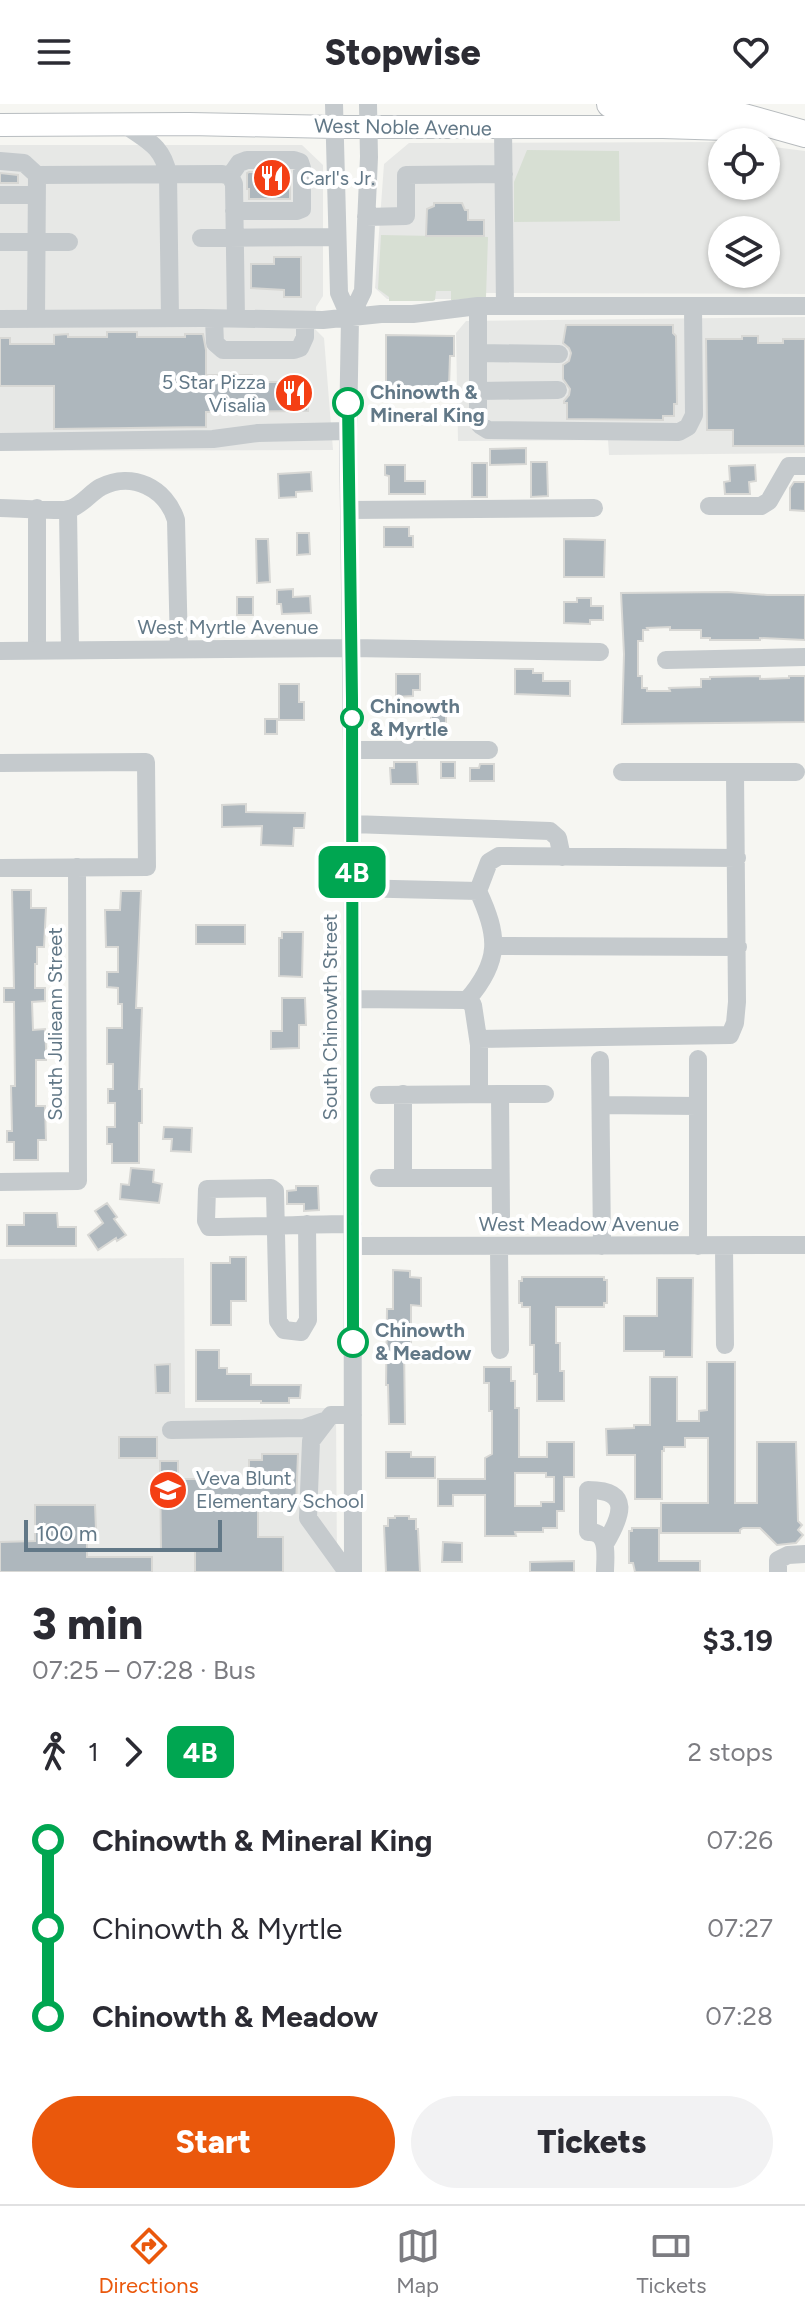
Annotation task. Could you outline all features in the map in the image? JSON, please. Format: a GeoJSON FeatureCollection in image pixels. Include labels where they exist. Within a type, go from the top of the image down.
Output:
{"type":"FeatureCollection","features":[{"type":"Feature","properties":{"kind":"highway"},"geometry":{"type":"LineString","coordinates":[[610,104],[744,117],[805,134]]}},
{"type":"Feature","properties":{"kind":"main road","name":"West Noble Avenue"},"geometry":{"type":"LineString","coordinates":[[0,125],[335,127],[368,112],[503,128],[746,129],[805,134]]}},
{"type":"Feature","properties":{"kind":"street","name":"South Chinowth Street"},"geometry":{"type":"LineString","coordinates":[[334,104],[339,293],[350,318]]}},
{"type":"Feature","properties":{"kind":"street","name":"South Chinowth Street"},"geometry":{"type":"LineString","coordinates":[[350,1572],[353,1224],[348,431],[350,318],[363,291],[368,112]]}},
{"type":"Feature","properties":{"kind":"street"},"geometry":{"type":"LineString","coordinates":[[124,124],[160,151],[168,174],[170,318]]}},
{"type":"Feature","properties":{"kind":"street"},"geometry":{"type":"LineString","coordinates":[[503,128],[505,306]]}},
{"type":"Feature","properties":{"kind":"street"},"geometry":{"type":"LineString","coordinates":[[230,176],[239,163],[247,160],[294,160],[300,162],[302,168],[302,209],[234,211]]}},
{"type":"Feature","properties":{"kind":"street"},"geometry":{"type":"LineString","coordinates":[[0,161],[24,163],[37,175],[230,176],[234,184],[236,319]]}},
{"type":"Feature","properties":{"kind":"street"},"geometry":{"type":"LineString","coordinates":[[366,217],[406,216],[406,175],[504,174]]}},
{"type":"Feature","properties":{"kind":"street"},"geometry":{"type":"LineString","coordinates":[[36,319],[37,175]]}},
{"type":"Feature","properties":{"kind":"street"},"geometry":{"type":"LineString","coordinates":[[0,195],[36,195]]}},
{"type":"Feature","properties":{"kind":"street"},"geometry":{"type":"LineString","coordinates":[[201,238],[337,237]]}},
{"type":"Feature","properties":{"kind":"street"},"geometry":{"type":"LineString","coordinates":[[0,242],[69,242]]}},
{"type":"Feature","properties":{"kind":"street"},"geometry":{"type":"LineString","coordinates":[[478,306],[480,425],[488,430],[679,432],[688,427],[694,415],[693,306]]}},
{"type":"Feature","properties":{"kind":"street"},"geometry":{"type":"LineString","coordinates":[[0,319],[305,320],[413,314],[478,306],[805,306]]}},
{"type":"Feature","properties":{"kind":"street"},"geometry":{"type":"LineString","coordinates":[[214,319],[215,343],[223,350],[300,348],[305,337],[305,320]]}},
{"type":"Feature","properties":{"kind":"street"},"geometry":{"type":"LineString","coordinates":[[478,353],[559,354]]}},
{"type":"Feature","properties":{"kind":"street"},"geometry":{"type":"LineString","coordinates":[[478,391],[558,390]]}},
{"type":"Feature","properties":{"kind":"street"},"geometry":{"type":"LineString","coordinates":[[0,442],[213,439],[258,433],[348,431]]}},
{"type":"Feature","properties":{"kind":"street"},"geometry":{"type":"LineString","coordinates":[[709,506],[761,506],[769,501],[789,466],[805,466]]}},
{"type":"Feature","properties":{"kind":"street"},"geometry":{"type":"LineString","coordinates":[[0,508],[68,509],[99,488],[129,480],[144,484],[165,498],[176,520],[179,649]]}},
{"type":"Feature","properties":{"kind":"street"},"geometry":{"type":"LineString","coordinates":[[37,508],[37,650]]}},
{"type":"Feature","properties":{"kind":"street"},"geometry":{"type":"LineString","coordinates":[[349,510],[594,508]]}},
{"type":"Feature","properties":{"kind":"street"},"geometry":{"type":"LineString","coordinates":[[68,509],[70,650]]}},
{"type":"Feature","properties":{"kind":"street"},"geometry":{"type":"LineString","coordinates":[[37,623],[49,618],[70,623]]}},
{"type":"Feature","properties":{"kind":"street","name":"West Myrtle Avenue"},"geometry":{"type":"LineString","coordinates":[[0,651],[351,648],[600,652]]}},
{"type":"Feature","properties":{"kind":"street"},"geometry":{"type":"LineString","coordinates":[[666,660],[805,657]]}},
{"type":"Feature","properties":{"kind":"street"},"geometry":{"type":"LineString","coordinates":[[352,750],[489,750]]}},
{"type":"Feature","properties":{"kind":"street"},"geometry":{"type":"LineString","coordinates":[[0,763],[146,762],[147,867],[0,868]]}},
{"type":"Feature","properties":{"kind":"street"},"geometry":{"type":"LineString","coordinates":[[622,772],[796,772]]}},
{"type":"Feature","properties":{"kind":"street"},"geometry":{"type":"LineString","coordinates":[[478,1039],[730,1035],[735,1023],[737,1002],[735,772]]}},
{"type":"Feature","properties":{"kind":"street"},"geometry":{"type":"LineString","coordinates":[[352,824],[550,831],[558,838],[562,857]]}},
{"type":"Feature","properties":{"kind":"street"},"geometry":{"type":"LineString","coordinates":[[467,1000],[479,986],[494,951],[487,910],[478,891],[489,862],[499,856],[737,858]]}},
{"type":"Feature","properties":{"kind":"street","name":"South Julieann Street"},"geometry":{"type":"LineString","coordinates":[[0,1182],[78,1181],[77,867]]}},
{"type":"Feature","properties":{"kind":"street"},"geometry":{"type":"LineString","coordinates":[[352,888],[478,891]]}},
{"type":"Feature","properties":{"kind":"street"},"geometry":{"type":"LineString","coordinates":[[494,946],[738,947]]}},
{"type":"Feature","properties":{"kind":"street"},"geometry":{"type":"LineString","coordinates":[[352,999],[467,1000],[473,1005],[478,1039],[479,1094]]}},
{"type":"Feature","properties":{"kind":"street"},"geometry":{"type":"LineString","coordinates":[[698,1059],[698,1246]]}},
{"type":"Feature","properties":{"kind":"street"},"geometry":{"type":"LineString","coordinates":[[600,1060],[602,1246]]}},
{"type":"Feature","properties":{"kind":"street"},"geometry":{"type":"LineString","coordinates":[[403,1094],[403,1178]]}},
{"type":"Feature","properties":{"kind":"street"},"geometry":{"type":"LineString","coordinates":[[500,1094],[501,1218]]}},
{"type":"Feature","properties":{"kind":"street"},"geometry":{"type":"LineString","coordinates":[[379,1095],[545,1094]]}},
{"type":"Feature","properties":{"kind":"street"},"geometry":{"type":"LineString","coordinates":[[601,1105],[697,1106]]}},
{"type":"Feature","properties":{"kind":"street"},"geometry":{"type":"LineString","coordinates":[[379,1178],[500,1178]]}},
{"type":"Feature","properties":{"kind":"street"},"geometry":{"type":"LineString","coordinates":[[307,1224],[308,1320],[301,1332],[284,1330],[278,1321],[277,1227],[307,1224],[353,1224]]}},
{"type":"Feature","properties":{"kind":"street","name":"West Meadow Avenue"},"geometry":{"type":"LineString","coordinates":[[353,1246],[805,1245]]}},
{"type":"Feature","properties":{"kind":"street"},"geometry":{"type":"LineString","coordinates":[[724,1246],[725,1345]]}},
{"type":"Feature","properties":{"kind":"street"},"geometry":{"type":"LineString","coordinates":[[499,1247],[500,1350]]}},
{"type":"Feature","properties":{"kind":"street"},"geometry":{"type":"LineString","coordinates":[[350,1572],[308,1518],[311,1441],[331,1415],[353,1415]]}},
{"type":"Feature","properties":{"kind":"street"},"geometry":{"type":"LineString","coordinates":[[171,1430],[304,1428],[327,1420]]}},
{"type":"Feature","properties":{"kind":"street"},"geometry":{"type":"LineString","coordinates":[[605,1544],[605,1572]]}},
{"type":"Feature","properties":{"kind":"street"},"geometry":{"type":"LineString","coordinates":[[778,1572],[778,1560],[782,1557],[805,1554]]}},
{"type":"Feature","properties":{"kind":"shaded area"},"geometry":{"type":"Polygon","coordinates":[[[708,142],[708,200],[780,200],[780,148],[805,151],[805,294],[484,293],[453,299],[387,299],[375,288],[384,164],[409,143],[708,142]]]}},
{"type":"Feature","properties":{"kind":"shaded area"},"geometry":{"type":"Polygon","coordinates":[[[0,145],[302,145],[323,165],[323,296],[316,307],[315,329],[324,338],[333,450],[0,451],[0,145]]]}},
{"type":"Feature","properties":{"kind":"shaded area"},"geometry":{"type":"Polygon","coordinates":[[[527,150],[619,151],[620,221],[514,222],[514,182],[527,150]]]}},
{"type":"Feature","properties":{"kind":"shaded area"},"geometry":{"type":"Polygon","coordinates":[[[381,235],[488,237],[486,297],[451,300],[451,291],[436,291],[433,301],[389,301],[389,297],[378,289],[381,235]]]}},
{"type":"Feature","properties":{"kind":"shaded area"},"geometry":{"type":"Polygon","coordinates":[[[805,317],[805,453],[609,455],[608,440],[458,441],[456,333],[466,321],[805,317]]]}},
{"type":"Feature","properties":{"kind":"shaded area","name":"Veva Blunt Elementary School"},"geometry":{"type":"Polygon","coordinates":[[[184,1258],[185,1408],[336,1408],[337,1572],[0,1572],[0,1259],[184,1258]]]}},
{"type":"Feature","properties":{"kind":"building"},"geometry":{"type":"Polygon","coordinates":[[[249,172],[290,172],[290,199],[249,199],[249,172]]]}},
{"type":"Feature","properties":{"kind":"building"},"geometry":{"type":"Polygon","coordinates":[[[0,173],[18,175],[18,183],[0,183],[0,173]]]}},
{"type":"Feature","properties":{"kind":"building"},"geometry":{"type":"Polygon","coordinates":[[[434,203],[462,203],[468,210],[468,220],[484,220],[484,236],[426,236],[427,209],[434,203]]]}},
{"type":"Feature","properties":{"kind":"building"},"geometry":{"type":"Polygon","coordinates":[[[274,257],[301,257],[301,297],[284,297],[284,290],[251,288],[251,264],[274,264],[274,257]]]}},
{"type":"Feature","properties":{"kind":"building"},"geometry":{"type":"Polygon","coordinates":[[[566,325],[673,325],[676,336],[677,404],[674,404],[674,416],[663,416],[663,420],[567,419],[567,403],[564,401],[570,389],[563,379],[563,365],[569,361],[571,353],[563,343],[566,325]]]}},
{"type":"Feature","properties":{"kind":"building"},"geometry":{"type":"Polygon","coordinates":[[[107,332],[137,332],[137,337],[203,334],[206,375],[252,375],[252,382],[308,382],[308,411],[206,412],[206,427],[54,429],[54,386],[0,386],[0,338],[10,338],[10,344],[54,344],[54,335],[107,337],[107,332]]]}},
{"type":"Feature","properties":{"kind":"building"},"geometry":{"type":"Polygon","coordinates":[[[386,335],[454,336],[449,387],[455,387],[455,400],[433,400],[433,387],[386,387],[386,335]]]}},
{"type":"Feature","properties":{"kind":"building"},"geometry":{"type":"Polygon","coordinates":[[[742,336],[758,336],[758,343],[805,339],[805,446],[733,446],[733,430],[707,430],[706,339],[742,339],[742,336]]]}},
{"type":"Feature","properties":{"kind":"building"},"geometry":{"type":"Polygon","coordinates":[[[526,448],[526,464],[490,465],[490,449],[526,448]]]}},
{"type":"Feature","properties":{"kind":"building"},"geometry":{"type":"Polygon","coordinates":[[[531,462],[547,462],[548,496],[531,497],[531,462]]]}},
{"type":"Feature","properties":{"kind":"building"},"geometry":{"type":"Polygon","coordinates":[[[472,463],[487,463],[487,497],[472,497],[472,463]]]}},
{"type":"Feature","properties":{"kind":"building"},"geometry":{"type":"Polygon","coordinates":[[[385,465],[405,465],[405,481],[425,481],[425,494],[389,494],[389,476],[385,475],[385,465]]]}},
{"type":"Feature","properties":{"kind":"building"},"geometry":{"type":"Polygon","coordinates":[[[755,465],[756,481],[749,482],[750,494],[725,494],[724,482],[730,481],[729,466],[755,465]]]}},
{"type":"Feature","properties":{"kind":"building"},"geometry":{"type":"Polygon","coordinates":[[[311,472],[312,491],[296,492],[296,497],[279,498],[278,474],[311,472]]]}},
{"type":"Feature","properties":{"kind":"building"},"geometry":{"type":"Polygon","coordinates":[[[794,482],[805,482],[805,511],[790,510],[790,488],[794,482]]]}},
{"type":"Feature","properties":{"kind":"building"},"geometry":{"type":"Polygon","coordinates":[[[384,527],[409,527],[413,547],[384,547],[384,527]]]}},
{"type":"Feature","properties":{"kind":"building"},"geometry":{"type":"Polygon","coordinates":[[[297,533],[309,533],[310,554],[297,555],[297,533]]]}},
{"type":"Feature","properties":{"kind":"building"},"geometry":{"type":"Polygon","coordinates":[[[256,539],[268,539],[270,582],[257,583],[256,539]]]}},
{"type":"Feature","properties":{"kind":"building"},"geometry":{"type":"Polygon","coordinates":[[[564,539],[605,540],[604,577],[564,577],[564,539]]]}},
{"type":"Feature","properties":{"kind":"building"},"geometry":{"type":"Polygon","coordinates":[[[293,589],[293,597],[310,596],[311,613],[282,614],[281,604],[277,604],[277,590],[293,589]]]}},
{"type":"Feature","properties":{"kind":"building"},"geometry":{"type":"Polygon","coordinates":[[[621,593],[805,595],[805,640],[710,640],[701,638],[701,630],[647,628],[643,630],[643,641],[638,641],[638,676],[642,676],[642,688],[647,688],[647,691],[670,691],[669,688],[701,687],[701,679],[710,677],[760,676],[760,679],[805,676],[805,722],[622,724],[624,654],[621,593]]]}},
{"type":"Feature","properties":{"kind":"building"},"geometry":{"type":"Polygon","coordinates":[[[237,597],[253,597],[253,615],[237,615],[237,597]]]}},
{"type":"Feature","properties":{"kind":"building"},"geometry":{"type":"Polygon","coordinates":[[[577,598],[591,598],[591,606],[603,606],[603,620],[590,620],[590,624],[564,623],[564,602],[577,602],[577,598]]]}},
{"type":"Feature","properties":{"kind":"building"},"geometry":{"type":"Polygon","coordinates":[[[515,669],[533,669],[533,673],[543,673],[543,681],[570,681],[570,696],[515,694],[515,669]]]}},
{"type":"Feature","properties":{"kind":"building"},"geometry":{"type":"Polygon","coordinates":[[[396,674],[420,674],[420,690],[413,690],[413,696],[396,697],[396,674]]]}},
{"type":"Feature","properties":{"kind":"building"},"geometry":{"type":"Polygon","coordinates":[[[279,684],[299,684],[299,702],[304,702],[304,720],[279,720],[279,684]]]}},
{"type":"Feature","properties":{"kind":"building"},"geometry":{"type":"Polygon","coordinates":[[[431,711],[446,711],[446,724],[434,724],[434,738],[406,738],[406,724],[431,724],[431,711]]]}},
{"type":"Feature","properties":{"kind":"building"},"geometry":{"type":"Polygon","coordinates":[[[265,719],[277,719],[277,734],[265,734],[265,719]]]}},
{"type":"Feature","properties":{"kind":"building"},"geometry":{"type":"Polygon","coordinates":[[[394,762],[417,762],[418,784],[391,784],[390,768],[394,768],[394,762]]]}},
{"type":"Feature","properties":{"kind":"building"},"geometry":{"type":"Polygon","coordinates":[[[441,762],[455,762],[455,778],[441,778],[441,762]]]}},
{"type":"Feature","properties":{"kind":"building"},"geometry":{"type":"Polygon","coordinates":[[[480,764],[494,764],[494,781],[470,781],[470,768],[479,768],[480,764]]]}},
{"type":"Feature","properties":{"kind":"building"},"geometry":{"type":"Polygon","coordinates":[[[246,804],[246,812],[305,813],[304,828],[294,828],[293,846],[261,845],[262,826],[222,827],[222,805],[246,804]]]}},
{"type":"Feature","properties":{"kind":"building"},"geometry":{"type":"Polygon","coordinates":[[[12,890],[31,890],[31,908],[46,908],[44,947],[37,947],[35,964],[35,988],[45,988],[45,1001],[32,1002],[33,1030],[45,1029],[46,1047],[46,1060],[36,1060],[36,1106],[45,1106],[46,1140],[38,1140],[38,1160],[14,1160],[14,1142],[7,1142],[7,1131],[12,1131],[11,1086],[15,1086],[14,1002],[4,1002],[4,988],[14,988],[12,890]]]}},
{"type":"Feature","properties":{"kind":"building"},"geometry":{"type":"Polygon","coordinates":[[[121,891],[141,891],[136,1008],[142,1008],[139,1163],[112,1163],[112,1144],[107,1144],[107,1127],[115,1127],[115,1103],[108,1103],[108,1089],[113,1089],[113,1064],[107,1064],[107,1028],[122,1028],[122,1004],[118,1004],[118,988],[107,987],[107,972],[118,972],[118,947],[106,947],[105,910],[120,910],[121,891]]]}},
{"type":"Feature","properties":{"kind":"building"},"geometry":{"type":"Polygon","coordinates":[[[196,925],[245,925],[245,944],[196,944],[196,925]]]}},
{"type":"Feature","properties":{"kind":"building"},"geometry":{"type":"Polygon","coordinates":[[[282,932],[303,932],[302,977],[279,976],[279,938],[282,938],[282,932]]]}},
{"type":"Feature","properties":{"kind":"building"},"geometry":{"type":"Polygon","coordinates":[[[282,998],[305,998],[306,1025],[299,1025],[299,1048],[271,1049],[271,1031],[282,1031],[282,998]]]}},
{"type":"Feature","properties":{"kind":"building"},"geometry":{"type":"Polygon","coordinates":[[[164,1127],[192,1128],[191,1152],[171,1151],[172,1139],[163,1139],[164,1127]]]}},
{"type":"Feature","properties":{"kind":"building"},"geometry":{"type":"Polygon","coordinates":[[[131,1168],[154,1170],[153,1182],[162,1184],[159,1203],[120,1199],[121,1184],[129,1185],[131,1168]]]}},
{"type":"Feature","properties":{"kind":"building"},"geometry":{"type":"Polygon","coordinates":[[[296,1186],[318,1186],[319,1210],[304,1211],[304,1204],[287,1204],[287,1191],[296,1190],[296,1186]]]}},
{"type":"Feature","properties":{"kind":"building"},"geometry":{"type":"Polygon","coordinates":[[[107,1203],[126,1235],[98,1250],[88,1235],[103,1223],[95,1211],[107,1203]]]}},
{"type":"Feature","properties":{"kind":"building"},"geometry":{"type":"Polygon","coordinates":[[[24,1213],[57,1213],[58,1227],[76,1227],[76,1246],[7,1246],[7,1225],[24,1225],[24,1213]]]}},
{"type":"Feature","properties":{"kind":"building"},"geometry":{"type":"Polygon","coordinates":[[[230,1257],[246,1257],[246,1301],[231,1301],[231,1325],[211,1325],[211,1263],[230,1263],[230,1257]]]}},
{"type":"Feature","properties":{"kind":"building"},"geometry":{"type":"Polygon","coordinates":[[[393,1270],[410,1271],[410,1277],[421,1278],[421,1306],[411,1305],[411,1344],[404,1344],[405,1424],[389,1424],[387,1309],[393,1309],[393,1270]]]}},
{"type":"Feature","properties":{"kind":"building"},"geometry":{"type":"Polygon","coordinates":[[[522,1277],[604,1277],[607,1280],[607,1303],[604,1307],[556,1307],[556,1343],[560,1343],[560,1371],[564,1371],[564,1401],[537,1401],[534,1345],[530,1345],[530,1307],[522,1307],[519,1303],[519,1281],[522,1277]]]}},
{"type":"Feature","properties":{"kind":"building"},"geometry":{"type":"Polygon","coordinates":[[[657,1278],[693,1278],[692,1357],[664,1357],[664,1351],[624,1351],[624,1316],[657,1316],[657,1278]]]}},
{"type":"Feature","properties":{"kind":"building"},"geometry":{"type":"Polygon","coordinates":[[[196,1350],[219,1350],[219,1368],[227,1368],[227,1374],[251,1374],[251,1385],[301,1385],[300,1398],[289,1398],[289,1403],[196,1401],[196,1350]]]}},
{"type":"Feature","properties":{"kind":"building"},"geometry":{"type":"Polygon","coordinates":[[[707,1362],[735,1362],[735,1503],[757,1503],[757,1442],[796,1442],[798,1521],[802,1525],[798,1530],[803,1535],[796,1543],[777,1545],[760,1528],[743,1528],[740,1533],[661,1533],[661,1503],[708,1503],[708,1438],[685,1438],[685,1447],[664,1447],[662,1499],[635,1499],[635,1455],[607,1455],[606,1429],[650,1425],[650,1377],[677,1377],[677,1421],[699,1421],[699,1411],[707,1410],[707,1362]]]}},
{"type":"Feature","properties":{"kind":"building"},"geometry":{"type":"Polygon","coordinates":[[[170,1364],[170,1393],[156,1393],[155,1365],[170,1364]]]}},
{"type":"Feature","properties":{"kind":"building"},"geometry":{"type":"Polygon","coordinates":[[[484,1367],[511,1367],[511,1381],[515,1381],[515,1408],[519,1408],[519,1457],[547,1457],[547,1442],[574,1442],[574,1477],[564,1477],[564,1511],[557,1511],[557,1528],[543,1528],[543,1532],[515,1532],[516,1536],[485,1536],[485,1495],[453,1495],[453,1506],[438,1506],[438,1479],[485,1479],[485,1458],[492,1454],[492,1411],[489,1411],[489,1383],[484,1383],[484,1367]],[[515,1473],[515,1506],[541,1506],[541,1502],[554,1502],[554,1477],[546,1477],[546,1473],[515,1473]]]}},
{"type":"Feature","properties":{"kind":"building"},"geometry":{"type":"Polygon","coordinates":[[[119,1437],[157,1437],[157,1458],[119,1458],[119,1437]]]}},
{"type":"Feature","properties":{"kind":"building"},"geometry":{"type":"Polygon","coordinates":[[[386,1452],[411,1452],[411,1457],[435,1457],[435,1478],[386,1478],[386,1452]]]}},
{"type":"Feature","properties":{"kind":"building"},"geometry":{"type":"Polygon","coordinates":[[[262,1454],[298,1454],[296,1506],[258,1506],[258,1537],[283,1537],[283,1572],[195,1572],[195,1551],[161,1551],[160,1461],[178,1461],[178,1479],[249,1479],[249,1460],[262,1460],[262,1454]]]}},
{"type":"Feature","properties":{"kind":"building"},"geometry":{"type":"Polygon","coordinates":[[[35,1505],[95,1505],[96,1529],[87,1529],[87,1557],[152,1557],[152,1572],[0,1572],[0,1542],[35,1541],[35,1505]]]}},
{"type":"Feature","properties":{"kind":"building"},"geometry":{"type":"Polygon","coordinates":[[[388,1518],[416,1519],[420,1572],[386,1572],[384,1526],[388,1526],[388,1518]]]}},
{"type":"Feature","properties":{"kind":"building"},"geometry":{"type":"Polygon","coordinates":[[[632,1528],[659,1528],[659,1561],[700,1561],[700,1572],[635,1572],[633,1563],[629,1563],[629,1531],[632,1528]]]}},
{"type":"Feature","properties":{"kind":"building"},"geometry":{"type":"Polygon","coordinates":[[[443,1542],[462,1543],[462,1562],[442,1562],[443,1542]]]}},
{"type":"Feature","properties":{"kind":"building"},"geometry":{"type":"Polygon","coordinates":[[[574,1561],[574,1572],[530,1572],[530,1562],[574,1561]]]}},
{"type":"Feature","properties":{"kind":"bus line","name":"4B"},"geometry":{"type":"LineString","coordinates":[[348,403],[352,699],[353,1342]]}},
{"type":"Feature","properties":{"kind":"place","name":"Carl's Jr."},"geometry":{"type":"Point","coordinates":[272,178]}},
{"type":"Feature","properties":{"kind":"place","name":"5 Star Pizza Visalia"},"geometry":{"type":"Point","coordinates":[294,393]}},
{"type":"Feature","properties":{"kind":"place","name":"Chinowth & Mineral King"},"geometry":{"type":"Point","coordinates":[348,403]}},
{"type":"Feature","properties":{"kind":"place","name":"Chinowth & Myrtle"},"geometry":{"type":"Point","coordinates":[352,718]}},
{"type":"Feature","properties":{"kind":"place","name":"Chinowth & Meadow"},"geometry":{"type":"Point","coordinates":[353,1342]}},
{"type":"Feature","properties":{"kind":"place","name":"Veva Blunt Elementary School"},"geometry":{"type":"Point","coordinates":[168,1490]}}]}
